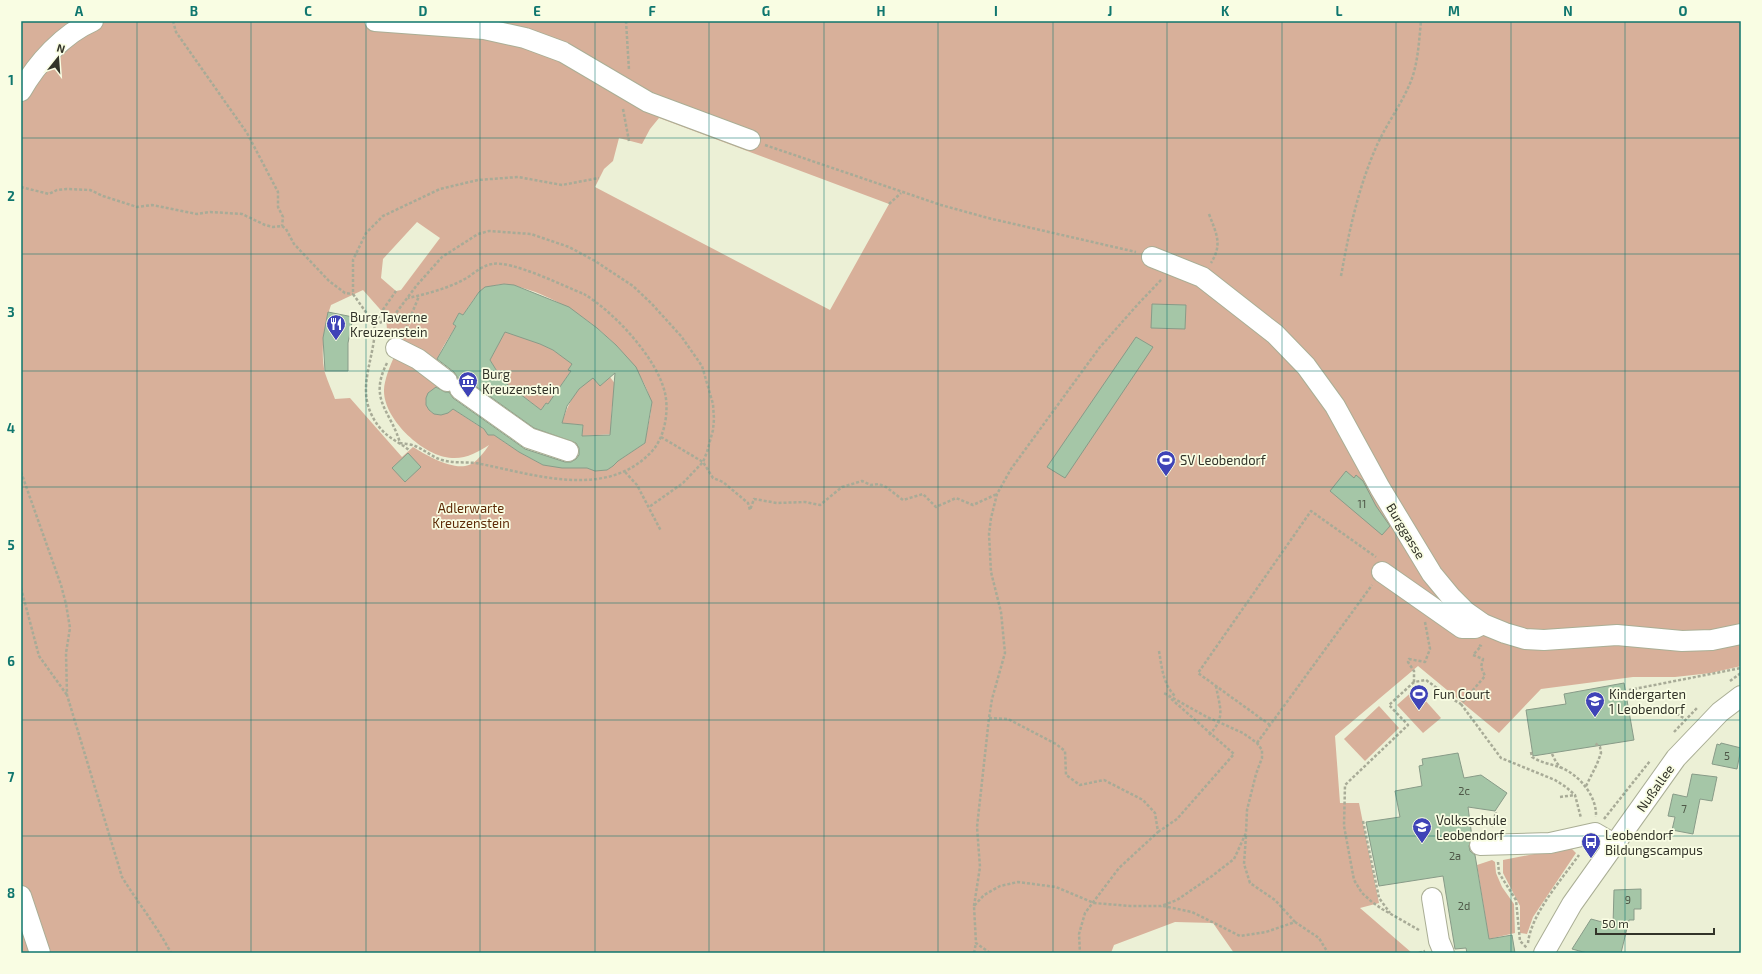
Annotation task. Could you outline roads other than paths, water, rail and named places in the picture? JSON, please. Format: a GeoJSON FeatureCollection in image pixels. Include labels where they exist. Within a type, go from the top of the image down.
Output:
{"type":"FeatureCollection","features":[{"type":"Feature","properties":{"kind":"street"},"geometry":{"type":"LineString","coordinates":[[21,90],[27,80],[47,56],[65,38],[93,21]]}},
{"type":"Feature","properties":{"kind":"street"},"geometry":{"type":"LineString","coordinates":[[375,21],[484,29],[525,38],[563,52],[648,102],[750,140]]}},
{"type":"Feature","properties":{"kind":"street","name":"Burggasse"},"geometry":{"type":"LineString","coordinates":[[1152,257],[1176,265],[1202,277],[1275,334],[1306,366],[1335,406],[1380,488],[1432,574],[1466,612],[1483,624],[1525,639],[1544,640],[1617,635],[1682,641],[1712,640],[1741,634]]}},
{"type":"Feature","properties":{"kind":"street"},"geometry":{"type":"LineString","coordinates":[[398,349],[418,359],[528,438],[568,451]]}},
{"type":"Feature","properties":{"kind":"street"},"geometry":{"type":"LineString","coordinates":[[1382,572],[1462,628],[1475,628],[1483,624]]}},
{"type":"Feature","properties":{"kind":"street","name":"Nußallee"},"geometry":{"type":"LineString","coordinates":[[1538,952],[1676,758],[1720,712],[1741,696]]}},
{"type":"Feature","properties":{"kind":"street"},"geometry":{"type":"LineString","coordinates":[[1484,844],[1550,842],[1588,827],[1614,844]]}},
{"type":"Feature","properties":{"kind":"street"},"geometry":{"type":"LineString","coordinates":[[21,896],[40,953]]}},
{"type":"Feature","properties":{"kind":"street"},"geometry":{"type":"LineString","coordinates":[[1432,898],[1441,947]]}},
{"type":"Feature","properties":{"kind":"place","name":"Burg Taverne Kreuzenstein"},"geometry":{"type":"Point","coordinates":[336,341]}},
{"type":"Feature","properties":{"kind":"place","name":"Burg Kreuzenstein"},"geometry":{"type":"Point","coordinates":[468,398]}},
{"type":"Feature","properties":{"kind":"place","name":"SV Leobendorf"},"geometry":{"type":"Point","coordinates":[1166,477]}},
{"type":"Feature","properties":{"kind":"place","name":"Fun Court"},"geometry":{"type":"Point","coordinates":[1419,711]}},
{"type":"Feature","properties":{"kind":"place","name":"Kindergarten 1 Leobendorf"},"geometry":{"type":"Point","coordinates":[1595,718]}},
{"type":"Feature","properties":{"kind":"place","name":"Volksschule Leobendorf"},"geometry":{"type":"Point","coordinates":[1422,844]}},
{"type":"Feature","properties":{"kind":"place","name":"Leobendorf Bildungscampus"},"geometry":{"type":"Point","coordinates":[1591,859]}},
{"type":"Feature","properties":{"kind":"park label","name":"Adlerwarte Kreuzenstein"},"geometry":{"type":"Point","coordinates":[471,516]}}]}
